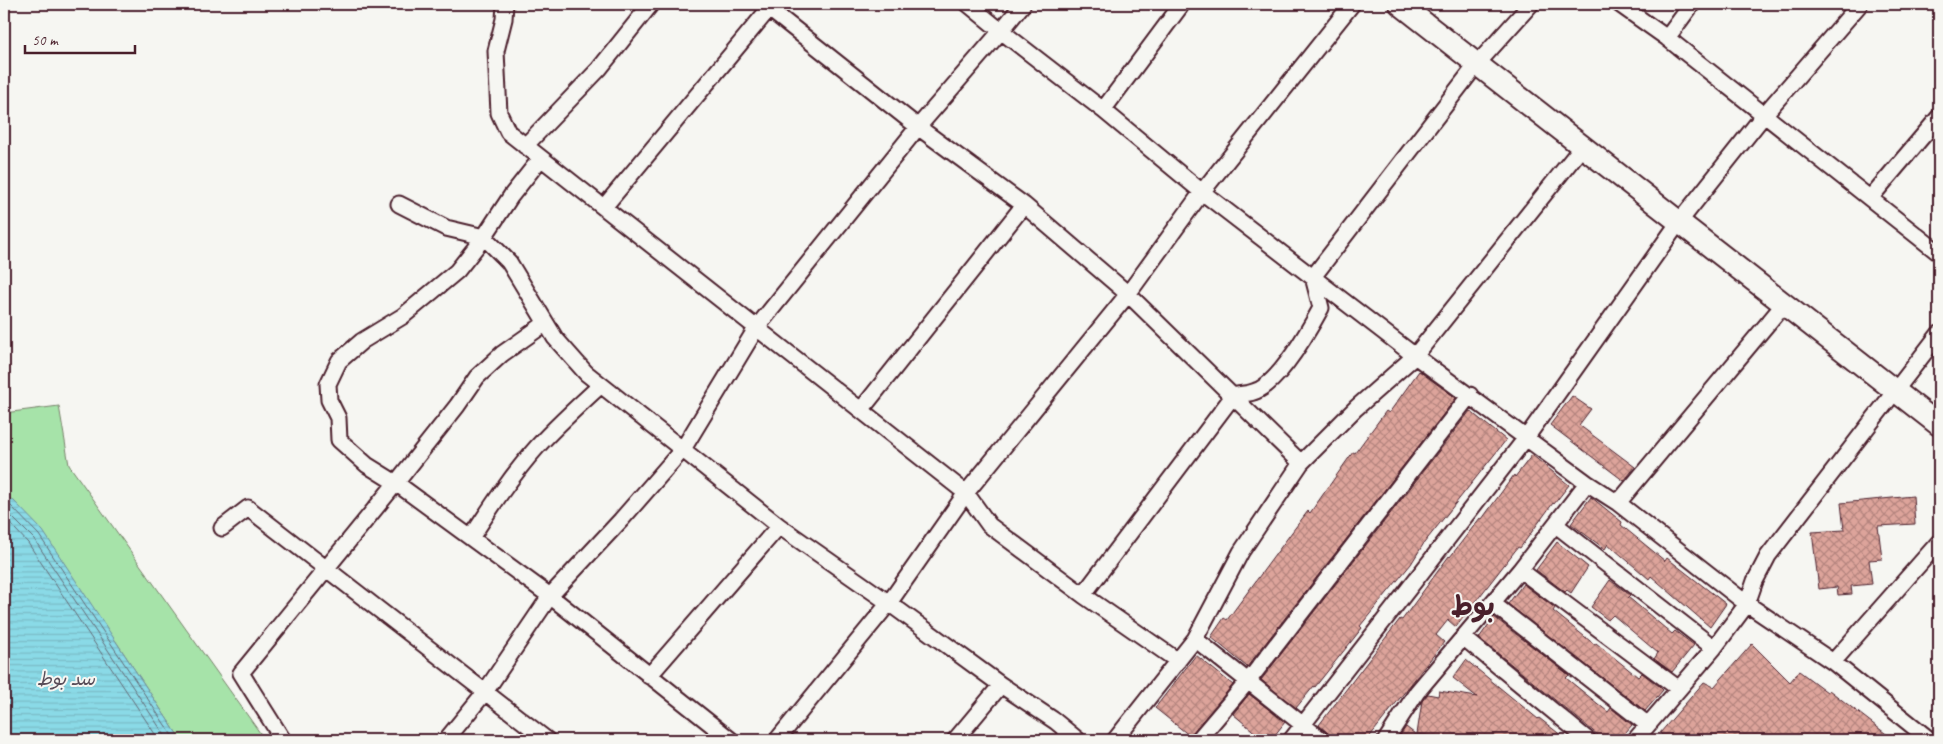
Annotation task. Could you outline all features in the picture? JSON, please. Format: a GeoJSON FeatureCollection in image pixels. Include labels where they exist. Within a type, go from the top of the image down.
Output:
{"type":"FeatureCollection","features":[{"type":"Feature","properties":{"kind":"street"},"geometry":{"type":"LineString","coordinates":[[504,4],[504,19],[496,51],[499,113],[508,132],[966,493],[989,525],[1083,595],[1178,661]]}},
{"type":"Feature","properties":{"kind":"street"},"geometry":{"type":"LineString","coordinates":[[525,146],[599,69],[651,4]]}},
{"type":"Feature","properties":{"kind":"street"},"geometry":{"type":"LineString","coordinates":[[968,4],[1103,110],[1202,192],[1415,356],[1587,483],[1618,503],[1747,604],[1833,662],[1930,740]]}},
{"type":"Feature","properties":{"kind":"street"},"geometry":{"type":"LineString","coordinates":[[446,740],[485,692],[550,596],[621,520],[683,449],[757,327],[918,127],[1023,4]]}},
{"type":"Feature","properties":{"kind":"street"},"geometry":{"type":"LineString","coordinates":[[1103,110],[1182,4]]}},
{"type":"Feature","properties":{"kind":"street"},"geometry":{"type":"LineString","coordinates":[[777,740],[889,603],[966,493],[1128,294],[1202,192],[1352,4]]}},
{"type":"Feature","properties":{"kind":"street"},"geometry":{"type":"LineString","coordinates":[[1400,4],[1939,424]]}},
{"type":"Feature","properties":{"kind":"street"},"geometry":{"type":"LineString","coordinates":[[1312,277],[1477,64],[1531,4]]}},
{"type":"Feature","properties":{"kind":"street"},"geometry":{"type":"LineString","coordinates":[[1619,4],[1667,38],[1939,252]]}},
{"type":"Feature","properties":{"kind":"street"},"geometry":{"type":"LineString","coordinates":[[1667,38],[1692,4]]}},
{"type":"Feature","properties":{"kind":"street"},"geometry":{"type":"LineString","coordinates":[[1291,740],[1526,438],[1679,222],[1764,115],[1860,4]]}},
{"type":"Feature","properties":{"kind":"street"},"geometry":{"type":"LineString","coordinates":[[604,207],[769,5],[918,127],[1024,205],[1128,294],[1300,463]]}},
{"type":"Feature","properties":{"kind":"street"},"geometry":{"type":"LineString","coordinates":[[1871,197],[1939,116]]}},
{"type":"Feature","properties":{"kind":"street"},"geometry":{"type":"LineString","coordinates":[[1115,740],[1195,639],[1241,552],[1300,463],[1356,408],[1415,356],[1582,147]]}},
{"type":"Feature","properties":{"kind":"street"},"geometry":{"type":"LineString","coordinates":[[541,158],[510,196],[484,237],[457,271],[403,316],[362,341],[339,361],[328,384],[328,400],[338,418],[339,440],[367,465],[396,483],[550,596],[731,740]]}},
{"type":"Feature","properties":{"kind":"street"},"geometry":{"type":"LineString","coordinates":[[400,204],[446,228],[484,237],[509,262],[555,338],[586,373],[778,526],[889,603],[1001,686],[1055,721],[1078,740]]}},
{"type":"Feature","properties":{"kind":"street"},"geometry":{"type":"LineString","coordinates":[[861,410],[1024,205]]}},
{"type":"Feature","properties":{"kind":"street"},"geometry":{"type":"LineString","coordinates":[[1083,595],[1233,396],[1257,391],[1279,374],[1321,308],[1312,277]]}},
{"type":"Feature","properties":{"kind":"street"},"geometry":{"type":"LineString","coordinates":[[1618,503],[1784,304]]}},
{"type":"Feature","properties":{"kind":"street"},"geometry":{"type":"LineString","coordinates":[[283,740],[242,673],[396,483],[457,406],[477,377],[502,354],[546,323]]}},
{"type":"Feature","properties":{"kind":"street"},"geometry":{"type":"LineString","coordinates":[[1635,740],[1714,648],[1747,604],[1755,581],[1768,556],[1939,334]]}},
{"type":"Feature","properties":{"kind":"street"},"geometry":{"type":"LineString","coordinates":[[470,538],[495,501],[536,448],[559,423],[601,384]]}},
{"type":"Feature","properties":{"kind":"street"},"geometry":{"type":"LineString","coordinates":[[1198,740],[1249,680],[1470,395]]}},
{"type":"Feature","properties":{"kind":"street"},"geometry":{"type":"LineString","coordinates":[[1386,740],[1416,692],[1520,570],[1587,483]]}},
{"type":"Feature","properties":{"kind":"street"},"geometry":{"type":"LineString","coordinates":[[222,528],[248,508],[547,740]]}},
{"type":"Feature","properties":{"kind":"street"},"geometry":{"type":"LineString","coordinates":[[1556,524],[1714,648]]}},
{"type":"Feature","properties":{"kind":"street"},"geometry":{"type":"LineString","coordinates":[[649,676],[778,526]]}},
{"type":"Feature","properties":{"kind":"street"},"geometry":{"type":"LineString","coordinates":[[1833,662],[1939,542]]}},
{"type":"Feature","properties":{"kind":"street"},"geometry":{"type":"LineString","coordinates":[[1520,570],[1679,689]]}},
{"type":"Feature","properties":{"kind":"street"},"geometry":{"type":"LineString","coordinates":[[1492,603],[1648,725]]}},
{"type":"Feature","properties":{"kind":"street"},"geometry":{"type":"LineString","coordinates":[[1463,637],[1588,740]]}},
{"type":"Feature","properties":{"kind":"street"},"geometry":{"type":"LineString","coordinates":[[1195,639],[1249,680],[1322,740]]}},
{"type":"Feature","properties":{"kind":"street"},"geometry":{"type":"LineString","coordinates":[[955,740],[1001,686]]}},
{"type":"Feature","properties":{"kind":"green space"},"geometry":{"type":"Polygon","coordinates":[[[59,406],[69,465],[265,740],[181,740],[117,643],[14,501],[4,496],[4,413],[59,406]]]}},
{"type":"Feature","properties":{"kind":"water","name":"سد بوط"},"geometry":{"type":"Polygon","coordinates":[[[4,496],[14,501],[43,531],[181,740],[4,740],[4,496]]]}},
{"type":"Feature","properties":{"kind":"building"},"geometry":{"type":"Polygon","coordinates":[[[1419,371],[1456,398],[1247,667],[1211,637],[1224,618],[1227,620],[1308,511],[1310,513],[1353,452],[1355,453],[1386,411],[1389,413],[1419,371]]]}},
{"type":"Feature","properties":{"kind":"building"},"geometry":{"type":"Polygon","coordinates":[[[1572,396],[1591,409],[1579,425],[1635,467],[1624,481],[1550,425],[1572,396]]]}},
{"type":"Feature","properties":{"kind":"building"},"geometry":{"type":"Polygon","coordinates":[[[1470,411],[1506,440],[1424,543],[1411,564],[1360,626],[1362,628],[1296,708],[1261,680],[1470,411]]]}},
{"type":"Feature","properties":{"kind":"building"},"geometry":{"type":"Polygon","coordinates":[[[1532,455],[1569,485],[1456,627],[1448,620],[1436,635],[1444,642],[1367,740],[1331,740],[1328,733],[1319,725],[1400,619],[1402,620],[1449,556],[1480,518],[1482,519],[1514,475],[1515,477],[1532,455]]]}},
{"type":"Feature","properties":{"kind":"building"},"geometry":{"type":"Polygon","coordinates":[[[1913,496],[1915,524],[1878,526],[1882,559],[1869,560],[1872,584],[1851,586],[1852,594],[1838,595],[1837,587],[1819,589],[1812,532],[1844,530],[1841,503],[1913,496]]]}},
{"type":"Feature","properties":{"kind":"building"},"geometry":{"type":"Polygon","coordinates":[[[1591,497],[1622,522],[1621,525],[1665,561],[1667,558],[1726,604],[1710,627],[1651,576],[1649,579],[1608,544],[1605,549],[1571,524],[1591,497]]]}},
{"type":"Feature","properties":{"kind":"building"},"geometry":{"type":"Polygon","coordinates":[[[1557,542],[1588,567],[1571,593],[1567,590],[1565,592],[1536,570],[1557,542]]]}},
{"type":"Feature","properties":{"kind":"building"},"geometry":{"type":"Polygon","coordinates":[[[1610,580],[1630,595],[1628,597],[1672,634],[1675,631],[1694,645],[1672,672],[1654,659],[1658,653],[1613,615],[1608,620],[1591,607],[1610,580]]]}},
{"type":"Feature","properties":{"kind":"building"},"geometry":{"type":"Polygon","coordinates":[[[1523,584],[1555,608],[1553,611],[1595,645],[1596,643],[1638,677],[1642,673],[1663,690],[1645,711],[1508,604],[1523,584]]]}},
{"type":"Feature","properties":{"kind":"building"},"geometry":{"type":"Polygon","coordinates":[[[1494,617],[1569,675],[1566,678],[1608,712],[1611,708],[1632,725],[1619,740],[1604,740],[1479,638],[1494,617]]]}},
{"type":"Feature","properties":{"kind":"building"},"geometry":{"type":"Polygon","coordinates":[[[1752,644],[1790,682],[1799,671],[1827,692],[1829,690],[1894,740],[1668,740],[1660,733],[1704,682],[1714,687],[1752,644]]]}},
{"type":"Feature","properties":{"kind":"building"},"geometry":{"type":"Polygon","coordinates":[[[1196,655],[1233,685],[1190,736],[1155,708],[1196,655]]]}},
{"type":"Feature","properties":{"kind":"building"},"geometry":{"type":"Polygon","coordinates":[[[1466,660],[1538,719],[1567,740],[1460,740],[1417,734],[1422,701],[1428,694],[1438,696],[1439,691],[1477,697],[1453,678],[1466,660]]]}},
{"type":"Feature","properties":{"kind":"building"},"geometry":{"type":"Polygon","coordinates":[[[1249,694],[1285,722],[1271,740],[1264,740],[1233,714],[1249,694]]]}},
{"type":"Feature","properties":{"kind":"building"},"geometry":{"type":"Polygon","coordinates":[[[1406,727],[1423,740],[1397,740],[1406,727]]]}},
{"type":"Feature","properties":{"kind":"district","name":"بوط"},"geometry":{"type":"Point","coordinates":[1473,605]}}]}
